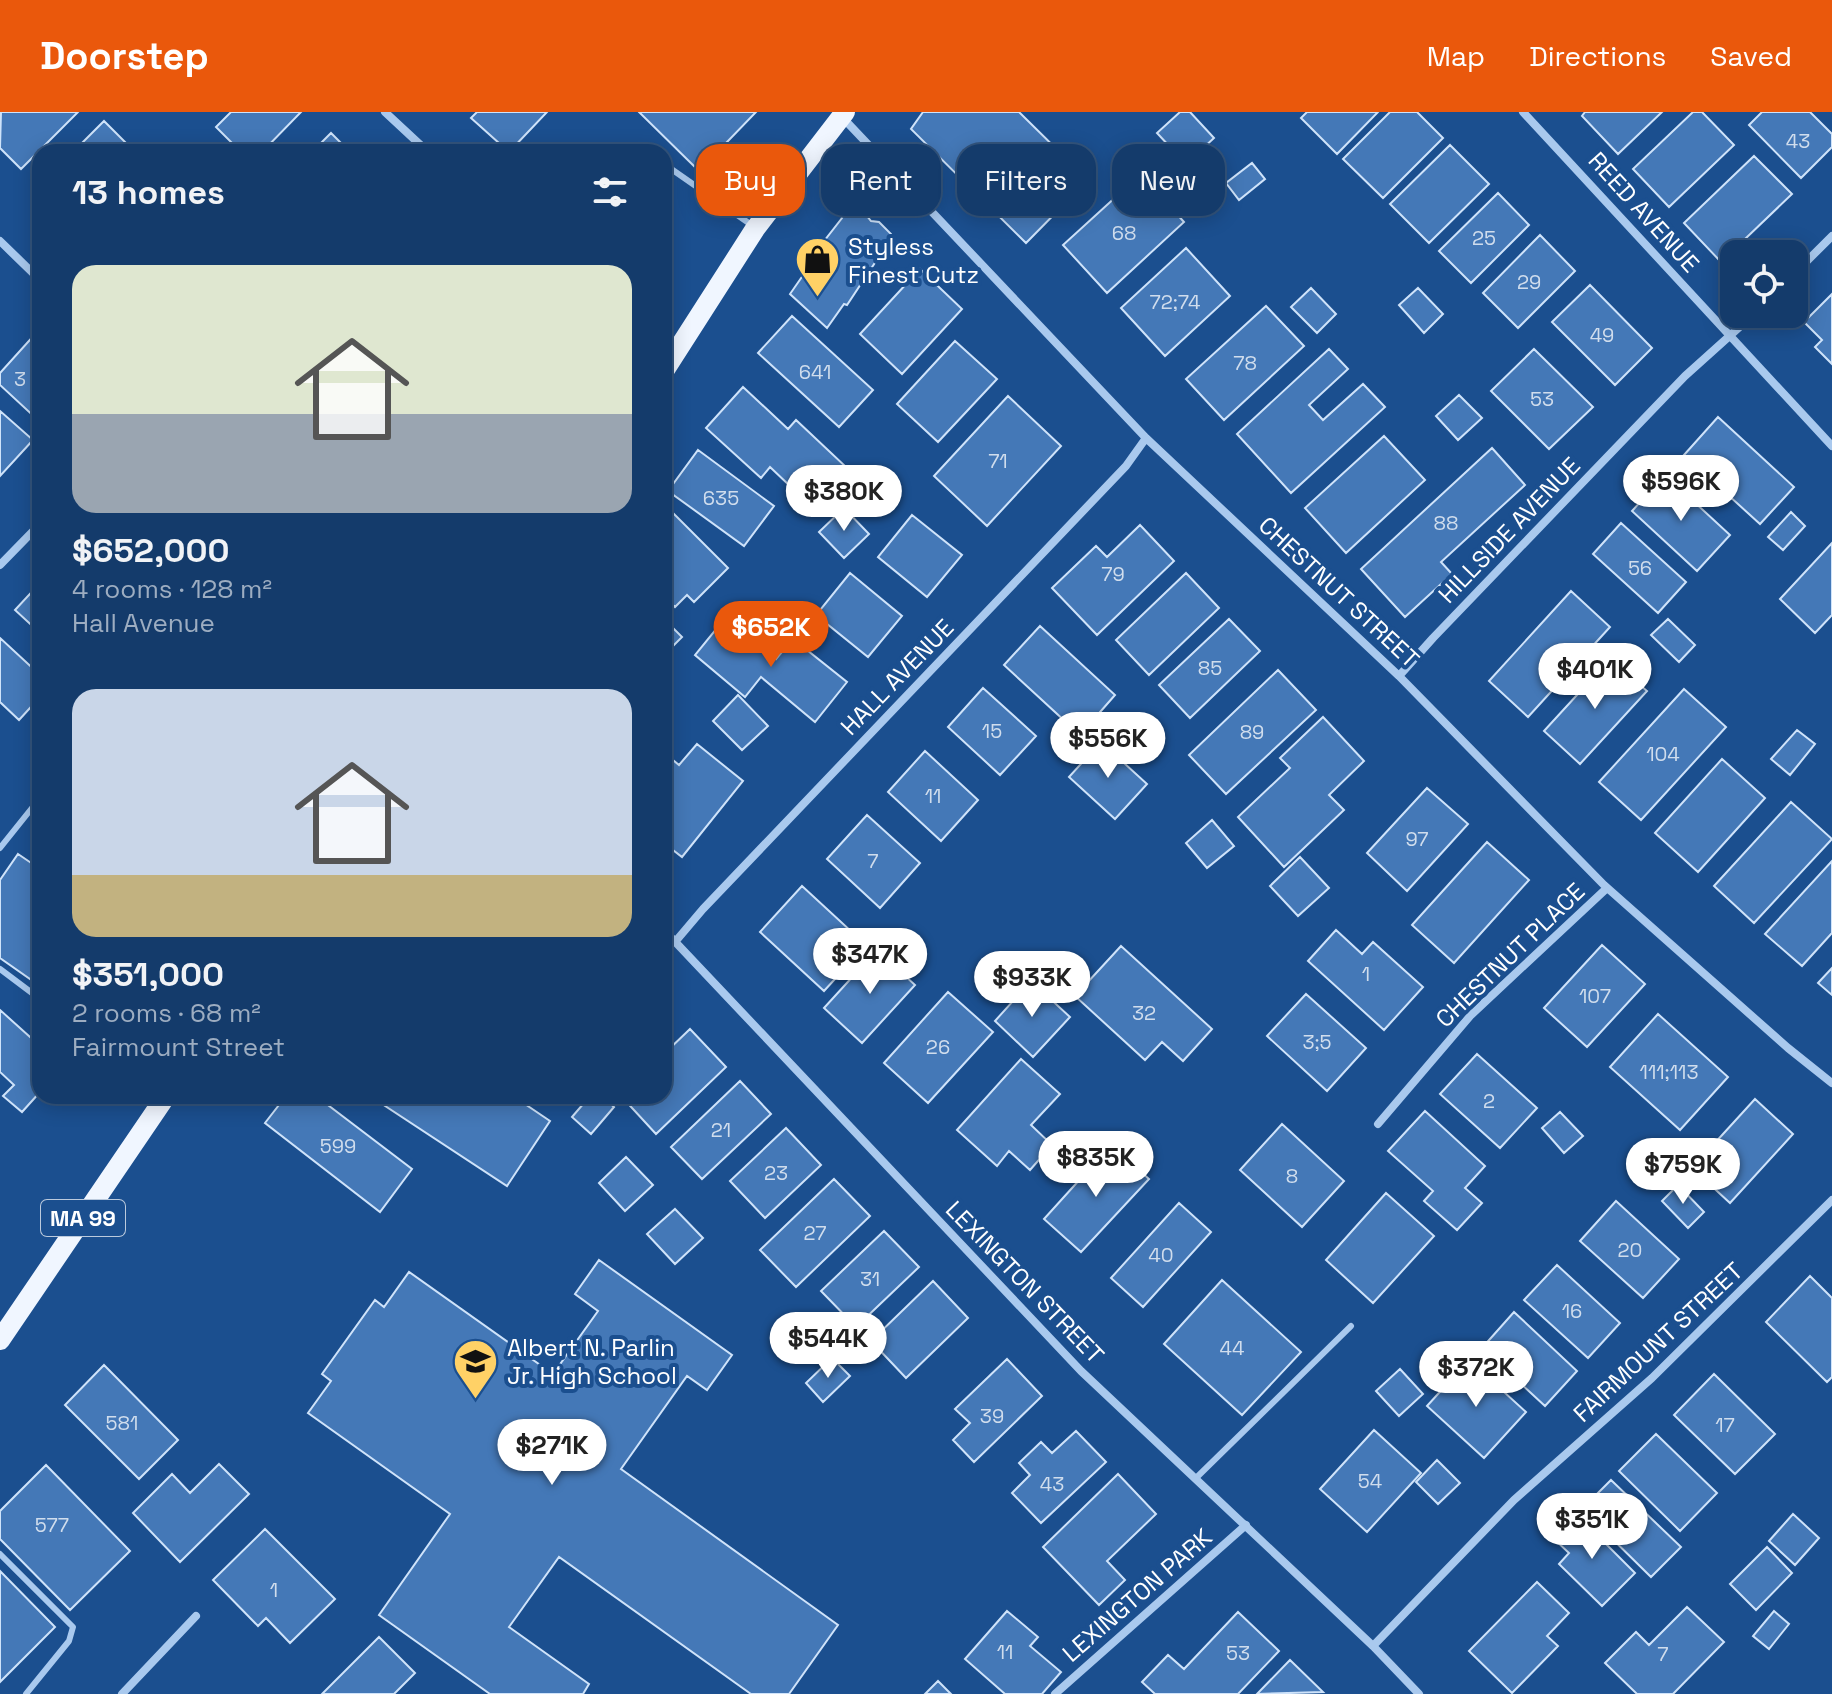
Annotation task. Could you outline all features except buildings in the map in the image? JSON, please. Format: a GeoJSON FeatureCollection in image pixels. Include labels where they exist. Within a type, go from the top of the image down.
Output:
{"type":"FeatureCollection","features":[{"type":"Feature","properties":{"kind":"main road"},"geometry":{"type":"LineString","coordinates":[[672,359],[755,229],[841,114]]}},
{"type":"Feature","properties":{"kind":"main road","name":"MA 99"},"geometry":{"type":"LineString","coordinates":[[0,1340],[161,1104]]}},
{"type":"Feature","properties":{"kind":"street"},"geometry":{"type":"LineString","coordinates":[[385,112],[419,144]]}},
{"type":"Feature","properties":{"kind":"street","name":"REED AVENUE"},"geometry":{"type":"LineString","coordinates":[[1523,112],[1832,446]]}},
{"type":"Feature","properties":{"kind":"street","name":"CHESTNUT STREET"},"geometry":{"type":"LineString","coordinates":[[841,114],[1146,438],[1399,676],[1607,888],[1832,1083]]}},
{"type":"Feature","properties":{"kind":"street"},"geometry":{"type":"LineString","coordinates":[[1808,260],[1832,236]]}},
{"type":"Feature","properties":{"kind":"street"},"geometry":{"type":"LineString","coordinates":[[0,241],[32,272]]}},
{"type":"Feature","properties":{"kind":"street","name":"HILLSIDE AVENUE"},"geometry":{"type":"LineString","coordinates":[[1399,676],[1685,376],[1739,328]]}},
{"type":"Feature","properties":{"kind":"street","name":"HALL AVENUE"},"geometry":{"type":"LineString","coordinates":[[675,942],[1126,466],[1146,438]]}},
{"type":"Feature","properties":{"kind":"street"},"geometry":{"type":"LineString","coordinates":[[0,565],[32,532]]}},
{"type":"Feature","properties":{"kind":"street","name":"CHESTNUT PLACE"},"geometry":{"type":"LineString","coordinates":[[1378,1124],[1471,1015],[1607,888]]}},
{"type":"Feature","properties":{"kind":"street","name":"LEXINGTON STREET"},"geometry":{"type":"LineString","coordinates":[[672,939],[1081,1371],[1373,1646],[1419,1694]]}},
{"type":"Feature","properties":{"kind":"street","name":"FAIRMOUNT STREET"},"geometry":{"type":"LineString","coordinates":[[1373,1646],[1514,1500],[1652,1378],[1832,1200]]}},
{"type":"Feature","properties":{"kind":"street","name":"LEXINGTON PARK"},"geometry":{"type":"LineString","coordinates":[[1055,1694],[1246,1525]]}},
{"type":"Feature","properties":{"kind":"street"},"geometry":{"type":"LineString","coordinates":[[122,1694],[196,1616]]}},
{"type":"Feature","properties":{"kind":"lane"},"geometry":{"type":"LineString","coordinates":[[672,170],[755,229]]}},
{"type":"Feature","properties":{"kind":"lane"},"geometry":{"type":"LineString","coordinates":[[0,848],[32,808]]}},
{"type":"Feature","properties":{"kind":"lane"},"geometry":{"type":"LineString","coordinates":[[0,969],[32,993]]}},
{"type":"Feature","properties":{"kind":"lane"},"geometry":{"type":"LineString","coordinates":[[1196,1478],[1351,1326]]}},
{"type":"Feature","properties":{"kind":"lane"},"geometry":{"type":"LineString","coordinates":[[0,1554],[73,1627],[69,1641],[26,1694]]}},
{"type":"Feature","properties":{"kind":"place","name":"Styless Finest Cutz"},"geometry":{"type":"Point","coordinates":[817,299]}},
{"type":"Feature","properties":{"kind":"place","name":"Albert N. Parlin Jr. High School"},"geometry":{"type":"Point","coordinates":[476,1400]}}]}
